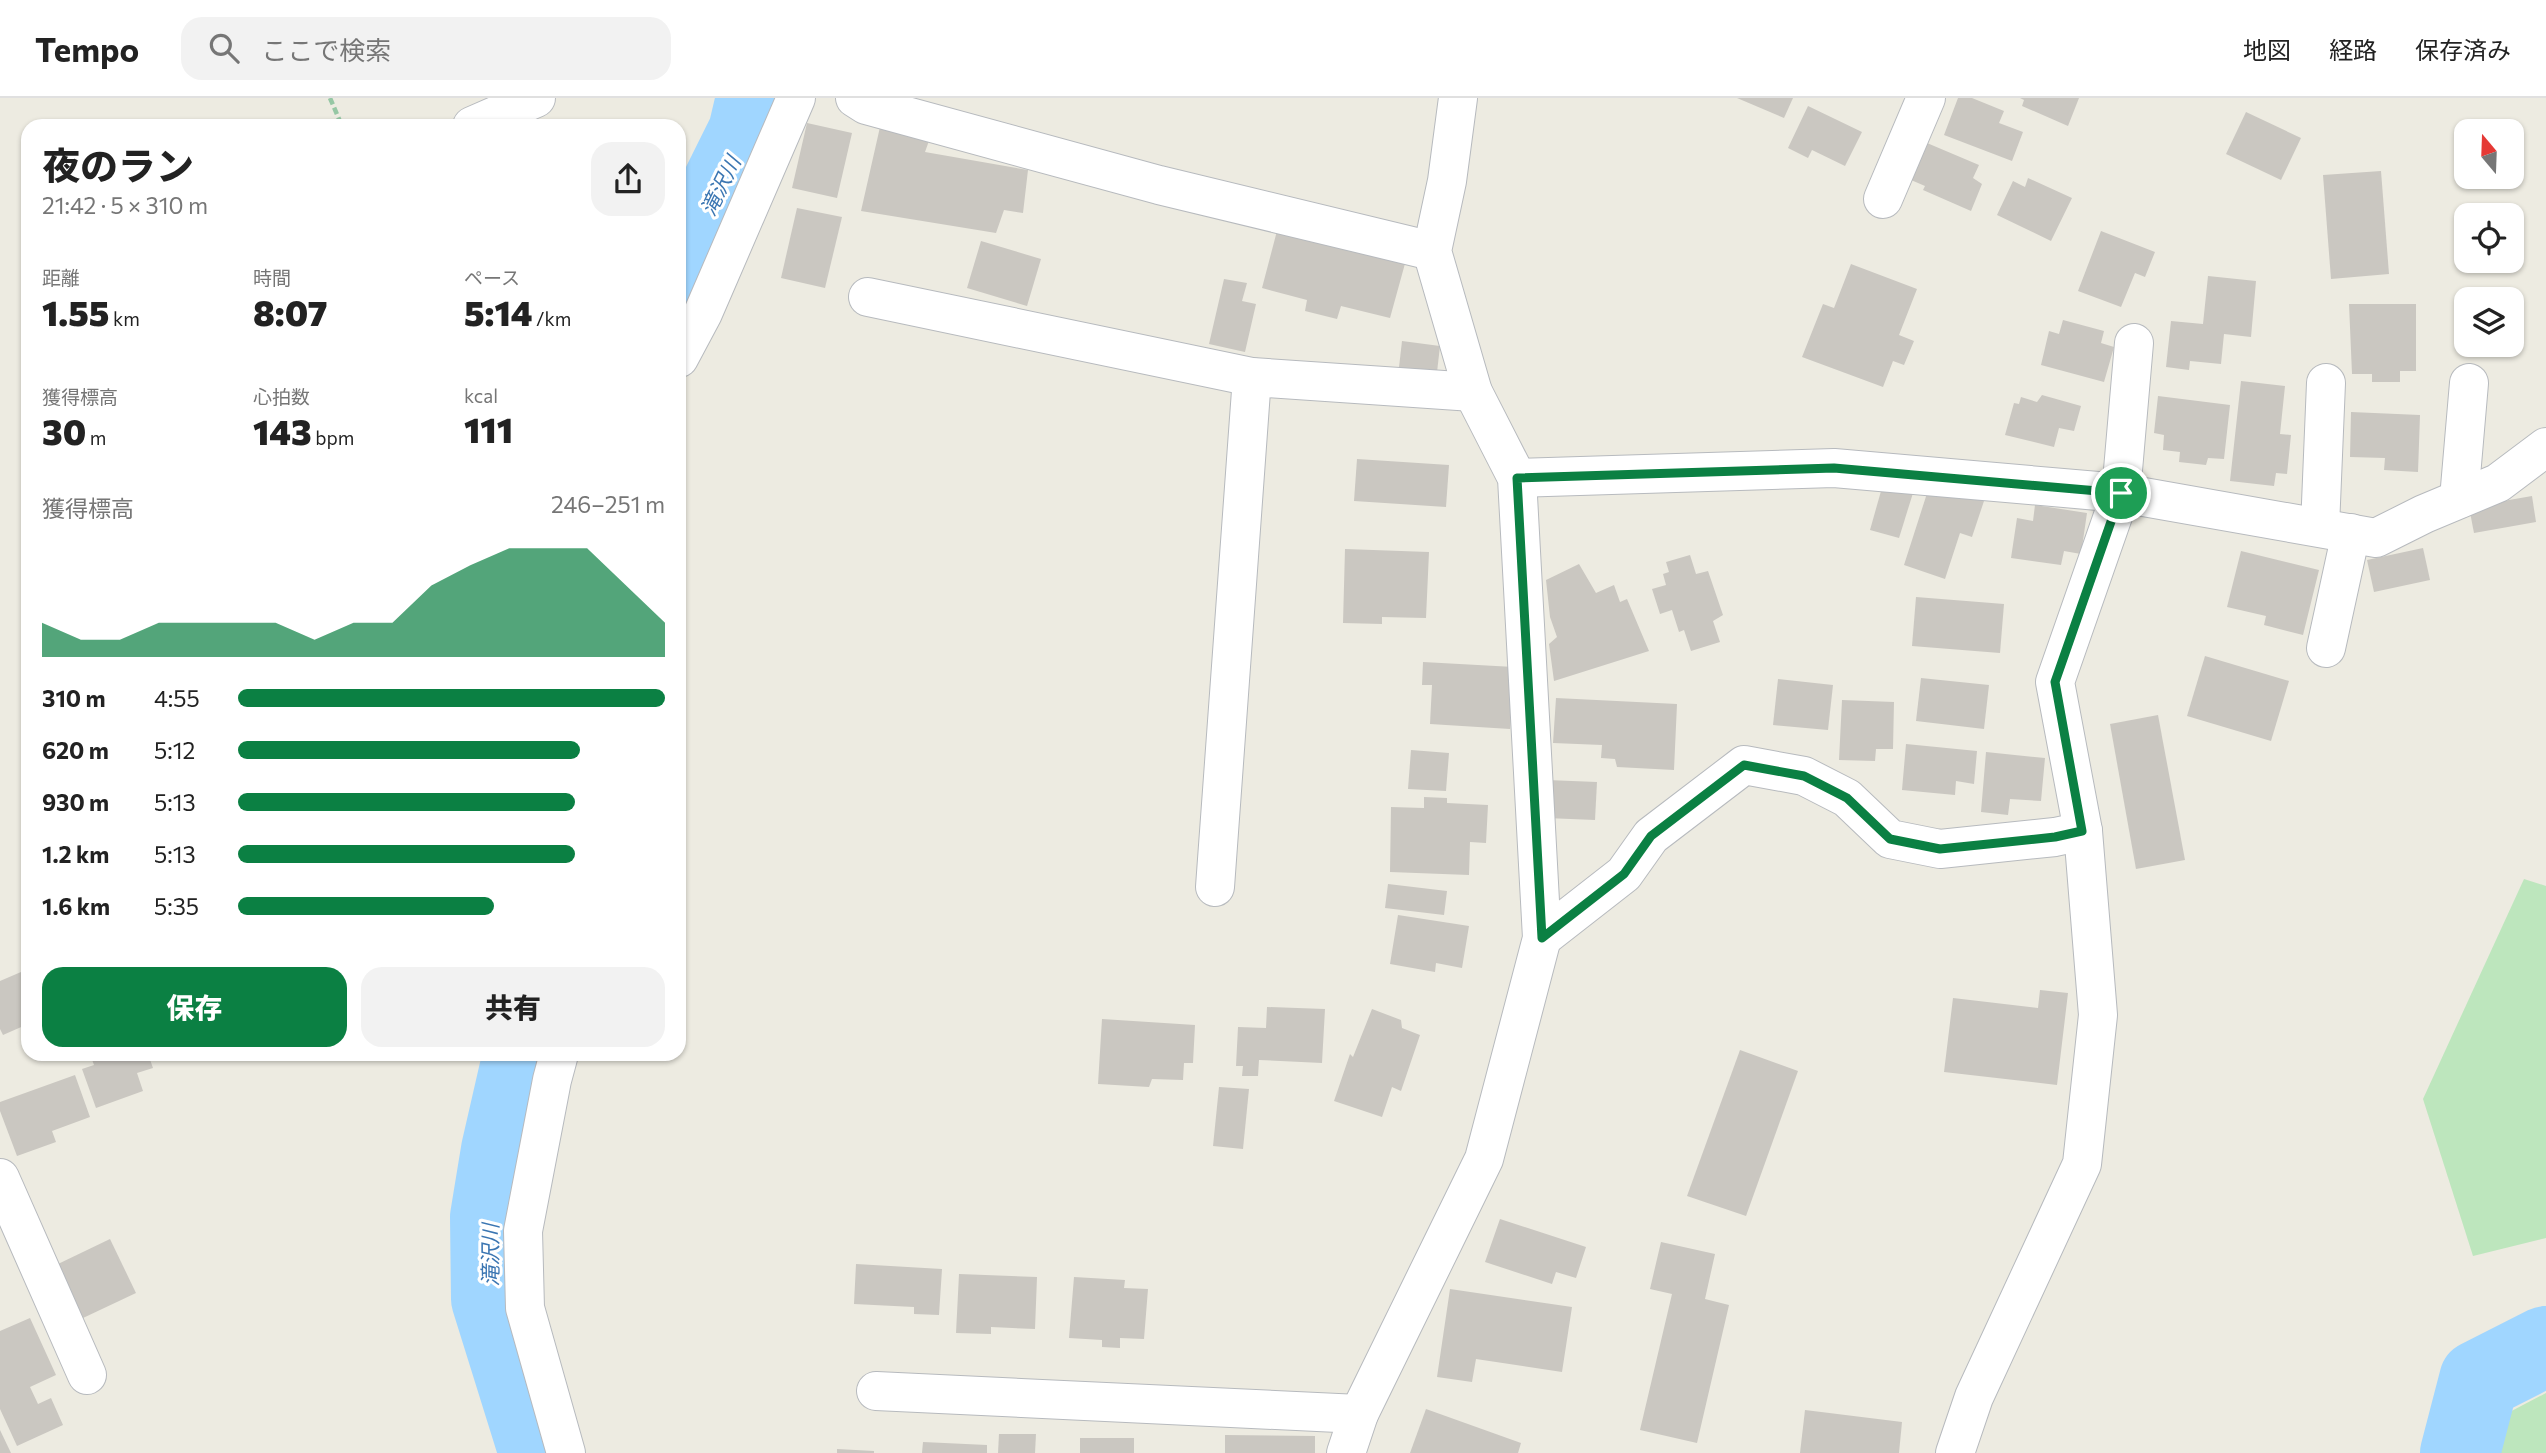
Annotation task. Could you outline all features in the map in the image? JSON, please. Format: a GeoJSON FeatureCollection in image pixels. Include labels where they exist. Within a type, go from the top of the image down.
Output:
{"type":"FeatureCollection","features":[{"type":"Feature","properties":{"kind":"street"},"geometry":{"type":"LineString","coordinates":[[488,119],[536,98]]}},
{"type":"Feature","properties":{"kind":"street"},"geometry":{"type":"LineString","coordinates":[[686,345],[704,313],[796,98]]}},
{"type":"Feature","properties":{"kind":"street"},"geometry":{"type":"LineString","coordinates":[[855,98],[866,105],[1159,186],[1432,251]]}},
{"type":"Feature","properties":{"kind":"street"},"geometry":{"type":"LineString","coordinates":[[1346,1453],[1359,1414],[1484,1160],[1542,938],[1517,478],[1474,392],[1432,251],[1447,181],[1458,98]]}},
{"type":"Feature","properties":{"kind":"street"},"geometry":{"type":"LineString","coordinates":[[1883,199],[1926,98]]}},
{"type":"Feature","properties":{"kind":"street"},"geometry":{"type":"LineString","coordinates":[[868,297],[1252,377],[1474,392]]}},
{"type":"Feature","properties":{"kind":"street"},"geometry":{"type":"LineString","coordinates":[[1955,1453],[1974,1397],[2082,1164],[2098,1015],[2082,831],[2055,682],[2121,493],[2134,343]]}},
{"type":"Feature","properties":{"kind":"street"},"geometry":{"type":"LineString","coordinates":[[1215,887],[1252,377]]}},
{"type":"Feature","properties":{"kind":"street"},"geometry":{"type":"LineString","coordinates":[[2326,383],[2335,530],[2326,648]]}},
{"type":"Feature","properties":{"kind":"street"},"geometry":{"type":"LineString","coordinates":[[2459,499],[2469,383]]}},
{"type":"Feature","properties":{"kind":"street"},"geometry":{"type":"LineString","coordinates":[[1517,478],[1834,468],[2121,493],[2376,538],[2498,483],[2546,447]]}},
{"type":"Feature","properties":{"kind":"street"},"geometry":{"type":"LineString","coordinates":[[1542,938],[1624,874],[1651,836],[1744,765],[1804,776],[1847,798],[1890,839],[1940,849],[2055,837],[2082,831]]}},
{"type":"Feature","properties":{"kind":"street"},"geometry":{"type":"LineString","coordinates":[[557,1061],[523,1231],[525,1308],[566,1453]]}},
{"type":"Feature","properties":{"kind":"street"},"geometry":{"type":"LineString","coordinates":[[0,1178],[87,1375]]}},
{"type":"Feature","properties":{"kind":"street"},"geometry":{"type":"LineString","coordinates":[[876,1391],[1359,1414]]}},
{"type":"Feature","properties":{"kind":"path"},"geometry":{"type":"LineString","coordinates":[[330,98],[339,119]]}},
{"type":"Feature","properties":{"kind":"green space"},"geometry":{"type":"Polygon","coordinates":[[[2524,879],[2546,886],[2546,1238],[2473,1256],[2423,1099],[2524,879]]]}},
{"type":"Feature","properties":{"kind":"green space"},"geometry":{"type":"Polygon","coordinates":[[[2546,1393],[2546,1453],[2476,1453],[2483,1426],[2546,1393]]]}},
{"type":"Feature","properties":{"kind":"building"},"geometry":{"type":"Polygon","coordinates":[[[1737,98],[1793,98],[1784,118],[1737,98]]]}},
{"type":"Feature","properties":{"kind":"building"},"geometry":{"type":"Polygon","coordinates":[[[1958,98],[1972,98],[2004,111],[1999,123],[2023,132],[2012,161],[1944,135],[1958,98]]]}},
{"type":"Feature","properties":{"kind":"building"},"geometry":{"type":"Polygon","coordinates":[[[2020,98],[2079,98],[2068,126],[2022,106],[2024,100],[2020,98]]]}},
{"type":"Feature","properties":{"kind":"building"},"geometry":{"type":"Polygon","coordinates":[[[1808,106],[1862,132],[1845,166],[1812,150],[1808,158],[1788,148],[1808,106]]]}},
{"type":"Feature","properties":{"kind":"building"},"geometry":{"type":"Polygon","coordinates":[[[2246,112],[2301,138],[2281,180],[2226,154],[2246,112]]]}},
{"type":"Feature","properties":{"kind":"building"},"geometry":{"type":"Polygon","coordinates":[[[807,123],[852,133],[837,198],[792,188],[807,123]]]}},
{"type":"Feature","properties":{"kind":"building"},"geometry":{"type":"Polygon","coordinates":[[[880,127],[930,138],[925,152],[1028,170],[1023,213],[1004,210],[996,233],[861,211],[880,127]]]}},
{"type":"Feature","properties":{"kind":"building"},"geometry":{"type":"Polygon","coordinates":[[[1927,143],[1979,165],[1973,178],[1982,184],[1971,211],[1923,190],[1925,186],[1911,180],[1927,143]]]}},
{"type":"Feature","properties":{"kind":"building"},"geometry":{"type":"Polygon","coordinates":[[[2381,171],[2389,274],[2331,279],[2323,175],[2381,171]]]}},
{"type":"Feature","properties":{"kind":"building"},"geometry":{"type":"Polygon","coordinates":[[[2028,178],[2072,198],[2051,241],[1997,215],[2013,181],[2025,187],[2028,178]]]}},
{"type":"Feature","properties":{"kind":"building"},"geometry":{"type":"Polygon","coordinates":[[[797,208],[842,217],[825,288],[781,278],[797,208]]]}},
{"type":"Feature","properties":{"kind":"building"},"geometry":{"type":"Polygon","coordinates":[[[1278,227],[1406,260],[1390,318],[1341,306],[1337,319],[1305,311],[1307,300],[1262,288],[1278,227]]]}},
{"type":"Feature","properties":{"kind":"building"},"geometry":{"type":"Polygon","coordinates":[[[2101,231],[2155,252],[2145,277],[2135,273],[2121,307],[2078,291],[2101,231]]]}},
{"type":"Feature","properties":{"kind":"building"},"geometry":{"type":"Polygon","coordinates":[[[981,241],[1041,259],[1027,306],[967,288],[981,241]]]}},
{"type":"Feature","properties":{"kind":"building"},"geometry":{"type":"Polygon","coordinates":[[[1851,264],[1917,289],[1899,335],[1914,341],[1904,365],[1893,361],[1883,387],[1802,357],[1823,304],[1834,308],[1851,264]]]}},
{"type":"Feature","properties":{"kind":"building"},"geometry":{"type":"Polygon","coordinates":[[[2208,276],[2256,281],[2251,337],[2224,334],[2221,364],[2190,361],[2189,370],[2166,367],[2171,321],[2203,324],[2208,276]]]}},
{"type":"Feature","properties":{"kind":"building"},"geometry":{"type":"Polygon","coordinates":[[[1224,279],[1247,283],[1242,301],[1256,304],[1245,352],[1209,344],[1224,279]]]}},
{"type":"Feature","properties":{"kind":"building"},"geometry":{"type":"Polygon","coordinates":[[[2349,304],[2416,304],[2416,371],[2400,371],[2400,382],[2372,382],[2372,374],[2352,374],[2349,304]]]}},
{"type":"Feature","properties":{"kind":"building"},"geometry":{"type":"Polygon","coordinates":[[[2063,320],[2104,331],[2101,343],[2114,347],[2104,382],[2041,365],[2049,331],[2059,334],[2063,320]]]}},
{"type":"Feature","properties":{"kind":"building"},"geometry":{"type":"Polygon","coordinates":[[[1402,341],[1440,346],[1436,381],[1398,376],[1402,341]]]}},
{"type":"Feature","properties":{"kind":"building"},"geometry":{"type":"Polygon","coordinates":[[[2241,381],[2285,386],[2280,434],[2291,435],[2287,474],[2276,473],[2274,486],[2230,481],[2241,381]]]}},
{"type":"Feature","properties":{"kind":"building"},"geometry":{"type":"Polygon","coordinates":[[[2042,395],[2081,406],[2074,431],[2059,428],[2054,447],[2005,435],[2014,403],[2019,404],[2021,397],[2037,402],[2042,395]]]}},
{"type":"Feature","properties":{"kind":"building"},"geometry":{"type":"Polygon","coordinates":[[[2158,396],[2230,405],[2224,459],[2208,458],[2206,465],[2179,462],[2180,452],[2163,450],[2164,435],[2154,433],[2158,396]]]}},
{"type":"Feature","properties":{"kind":"building"},"geometry":{"type":"Polygon","coordinates":[[[2351,412],[2420,415],[2418,472],[2384,470],[2385,458],[2350,457],[2351,412]]]}},
{"type":"Feature","properties":{"kind":"building"},"geometry":{"type":"Polygon","coordinates":[[[1357,459],[1449,465],[1446,507],[1354,501],[1357,459]]]}},
{"type":"Feature","properties":{"kind":"building"},"geometry":{"type":"Polygon","coordinates":[[[1883,484],[1913,493],[1899,538],[1870,530],[1883,484]]]}},
{"type":"Feature","properties":{"kind":"building"},"geometry":{"type":"Polygon","coordinates":[[[1930,484],[1984,501],[1972,537],[1960,533],[1945,579],[1904,565],[1930,484]]]}},
{"type":"Feature","properties":{"kind":"building"},"geometry":{"type":"Polygon","coordinates":[[[2532,496],[2536,522],[2474,533],[2469,507],[2532,496]]]}},
{"type":"Feature","properties":{"kind":"building"},"geometry":{"type":"Polygon","coordinates":[[[2035,505],[2087,513],[2081,554],[2064,551],[2061,565],[2011,558],[2017,518],[2033,521],[2035,505]]]}},
{"type":"Feature","properties":{"kind":"building"},"geometry":{"type":"Polygon","coordinates":[[[2423,548],[2430,580],[2374,592],[2367,560],[2423,548]]]}},
{"type":"Feature","properties":{"kind":"building"},"geometry":{"type":"Polygon","coordinates":[[[1345,549],[1429,552],[1426,618],[1382,617],[1382,624],[1343,623],[1345,549]]]}},
{"type":"Feature","properties":{"kind":"building"},"geometry":{"type":"Polygon","coordinates":[[[2241,551],[2319,570],[2303,635],[2264,625],[2266,616],[2227,607],[2241,551]]]}},
{"type":"Feature","properties":{"kind":"building"},"geometry":{"type":"Polygon","coordinates":[[[1690,555],[1696,574],[1708,571],[1723,615],[1713,621],[1720,642],[1691,651],[1684,630],[1679,632],[1672,610],[1660,614],[1652,589],[1666,585],[1663,574],[1669,572],[1666,562],[1690,555]]]}},
{"type":"Feature","properties":{"kind":"building"},"geometry":{"type":"Polygon","coordinates":[[[1579,564],[1596,593],[1614,585],[1620,602],[1627,599],[1649,651],[1554,681],[1549,644],[1557,637],[1550,617],[1546,580],[1579,564]]]}},
{"type":"Feature","properties":{"kind":"building"},"geometry":{"type":"Polygon","coordinates":[[[1916,597],[2004,604],[2000,653],[1912,646],[1916,597]]]}},
{"type":"Feature","properties":{"kind":"building"},"geometry":{"type":"Polygon","coordinates":[[[2205,656],[2289,681],[2271,741],[2187,716],[2205,656]]]}},
{"type":"Feature","properties":{"kind":"building"},"geometry":{"type":"Polygon","coordinates":[[[1423,662],[1514,667],[1510,729],[1430,724],[1432,685],[1422,685],[1423,662]]]}},
{"type":"Feature","properties":{"kind":"building"},"geometry":{"type":"Polygon","coordinates":[[[1921,678],[1989,685],[1984,729],[1916,721],[1921,678]]]}},
{"type":"Feature","properties":{"kind":"building"},"geometry":{"type":"Polygon","coordinates":[[[1778,679],[1833,685],[1828,730],[1773,725],[1778,679]]]}},
{"type":"Feature","properties":{"kind":"building"},"geometry":{"type":"Polygon","coordinates":[[[1556,698],[1677,704],[1674,770],[1617,767],[1615,759],[1601,758],[1602,745],[1553,743],[1556,698]]]}},
{"type":"Feature","properties":{"kind":"building"},"geometry":{"type":"Polygon","coordinates":[[[1842,700],[1894,702],[1893,749],[1876,749],[1875,761],[1839,760],[1842,700]]]}},
{"type":"Feature","properties":{"kind":"building"},"geometry":{"type":"Polygon","coordinates":[[[2158,715],[2185,860],[2136,869],[2110,724],[2158,715]]]}},
{"type":"Feature","properties":{"kind":"building"},"geometry":{"type":"Polygon","coordinates":[[[1906,744],[1977,751],[1974,784],[1956,781],[1955,795],[1902,790],[1906,744]]]}},
{"type":"Feature","properties":{"kind":"building"},"geometry":{"type":"Polygon","coordinates":[[[1411,750],[1449,753],[1446,791],[1408,789],[1411,750]]]}},
{"type":"Feature","properties":{"kind":"building"},"geometry":{"type":"Polygon","coordinates":[[[1986,752],[2045,758],[2041,801],[2010,799],[2008,815],[1981,812],[1986,752]]]}},
{"type":"Feature","properties":{"kind":"building"},"geometry":{"type":"Polygon","coordinates":[[[1547,780],[1597,782],[1595,820],[1546,818],[1547,780]]]}},
{"type":"Feature","properties":{"kind":"building"},"geometry":{"type":"Polygon","coordinates":[[[1424,797],[1447,798],[1447,803],[1488,805],[1486,843],[1470,842],[1469,875],[1390,872],[1391,807],[1424,808],[1424,797]]]}},
{"type":"Feature","properties":{"kind":"building"},"geometry":{"type":"Polygon","coordinates":[[[1388,884],[1447,891],[1444,915],[1385,908],[1388,884]]]}},
{"type":"Feature","properties":{"kind":"building"},"geometry":{"type":"Polygon","coordinates":[[[1398,915],[1469,926],[1462,968],[1436,963],[1435,972],[1390,964],[1398,915]]]}},
{"type":"Feature","properties":{"kind":"building"},"geometry":{"type":"Polygon","coordinates":[[[21,972],[21,1027],[3,1035],[0,1029],[0,981],[21,972]]]}},
{"type":"Feature","properties":{"kind":"building"},"geometry":{"type":"Polygon","coordinates":[[[2040,990],[2068,993],[2057,1085],[1944,1072],[1953,998],[2038,1008],[2040,990]]]}},
{"type":"Feature","properties":{"kind":"building"},"geometry":{"type":"Polygon","coordinates":[[[1267,1007],[1325,1009],[1322,1063],[1259,1060],[1258,1076],[1242,1076],[1243,1066],[1236,1066],[1238,1027],[1266,1028],[1267,1007]]]}},
{"type":"Feature","properties":{"kind":"building"},"geometry":{"type":"Polygon","coordinates":[[[1372,1009],[1401,1020],[1402,1028],[1420,1035],[1401,1091],[1392,1087],[1382,1117],[1334,1101],[1350,1054],[1353,1057],[1372,1009]]]}},
{"type":"Feature","properties":{"kind":"building"},"geometry":{"type":"Polygon","coordinates":[[[1102,1019],[1195,1025],[1193,1063],[1184,1063],[1183,1080],[1152,1079],[1149,1087],[1098,1084],[1102,1019]]]}},
{"type":"Feature","properties":{"kind":"building"},"geometry":{"type":"Polygon","coordinates":[[[1740,1050],[1798,1071],[1746,1216],[1687,1196],[1740,1050]]]}},
{"type":"Feature","properties":{"kind":"building"},"geometry":{"type":"Polygon","coordinates":[[[93,1061],[150,1061],[153,1068],[137,1073],[143,1091],[96,1108],[82,1069],[94,1065],[93,1061]]]}},
{"type":"Feature","properties":{"kind":"building"},"geometry":{"type":"Polygon","coordinates":[[[75,1075],[90,1117],[52,1131],[56,1142],[17,1156],[0,1111],[0,1102],[75,1075]]]}},
{"type":"Feature","properties":{"kind":"building"},"geometry":{"type":"Polygon","coordinates":[[[1219,1087],[1249,1089],[1243,1149],[1213,1146],[1219,1087]]]}},
{"type":"Feature","properties":{"kind":"building"},"geometry":{"type":"Polygon","coordinates":[[[1500,1219],[1586,1247],[1576,1278],[1556,1272],[1552,1284],[1485,1262],[1500,1219]]]}},
{"type":"Feature","properties":{"kind":"building"},"geometry":{"type":"Polygon","coordinates":[[[110,1239],[136,1293],[83,1318],[58,1264],[110,1239]]]}},
{"type":"Feature","properties":{"kind":"building"},"geometry":{"type":"Polygon","coordinates":[[[1661,1242],[1715,1254],[1705,1299],[1729,1305],[1697,1443],[1640,1430],[1672,1294],[1650,1289],[1661,1242]]]}},
{"type":"Feature","properties":{"kind":"building"},"geometry":{"type":"Polygon","coordinates":[[[856,1264],[942,1269],[939,1315],[914,1314],[914,1307],[854,1304],[856,1264]]]}},
{"type":"Feature","properties":{"kind":"building"},"geometry":{"type":"Polygon","coordinates":[[[959,1274],[1037,1277],[1035,1329],[991,1327],[991,1334],[956,1333],[959,1274]]]}},
{"type":"Feature","properties":{"kind":"building"},"geometry":{"type":"Polygon","coordinates":[[[1074,1277],[1125,1280],[1124,1288],[1148,1289],[1144,1339],[1120,1338],[1120,1348],[1102,1347],[1102,1340],[1069,1338],[1074,1277]]]}},
{"type":"Feature","properties":{"kind":"building"},"geometry":{"type":"Polygon","coordinates":[[[1450,1289],[1572,1307],[1562,1372],[1476,1359],[1472,1382],[1437,1377],[1450,1289]]]}},
{"type":"Feature","properties":{"kind":"building"},"geometry":{"type":"Polygon","coordinates":[[[30,1318],[56,1375],[30,1387],[38,1404],[51,1398],[63,1425],[17,1446],[0,1409],[0,1331],[30,1318]]]}},
{"type":"Feature","properties":{"kind":"building"},"geometry":{"type":"Polygon","coordinates":[[[1426,1409],[1521,1443],[1518,1453],[1410,1453],[1426,1409]]]}},
{"type":"Feature","properties":{"kind":"building"},"geometry":{"type":"Polygon","coordinates":[[[1805,1410],[1902,1422],[1899,1453],[1800,1453],[1805,1410]]]}},
{"type":"Feature","properties":{"kind":"building"},"geometry":{"type":"Polygon","coordinates":[[[0,1430],[11,1453],[0,1453],[0,1430]]]}},
{"type":"Feature","properties":{"kind":"building"},"geometry":{"type":"Polygon","coordinates":[[[999,1434],[1036,1434],[1035,1453],[998,1453],[999,1434]]]}},
{"type":"Feature","properties":{"kind":"building"},"geometry":{"type":"Polygon","coordinates":[[[1225,1435],[1315,1436],[1315,1453],[1225,1453],[1225,1435]]]}},
{"type":"Feature","properties":{"kind":"building"},"geometry":{"type":"Polygon","coordinates":[[[1080,1438],[1134,1438],[1134,1453],[1080,1453],[1080,1438]]]}},
{"type":"Feature","properties":{"kind":"building"},"geometry":{"type":"Polygon","coordinates":[[[923,1442],[987,1445],[987,1453],[922,1453],[923,1442]]]}},
{"type":"Feature","properties":{"kind":"building"},"geometry":{"type":"Polygon","coordinates":[[[837,1449],[874,1451],[874,1453],[837,1453],[837,1449]]]}},
{"type":"Feature","properties":{"kind":"waterway","name":"滝沢川"},"geometry":{"type":"LineString","coordinates":[[686,257],[748,132],[756,98]]}},
{"type":"Feature","properties":{"kind":"waterway","name":"滝沢川"},"geometry":{"type":"LineString","coordinates":[[521,1061],[501,1150],[490,1217],[491,1299],[539,1453]]}},
{"type":"Feature","properties":{"kind":"waterway"},"geometry":{"type":"LineString","coordinates":[[2460,1453],[2479,1380],[2546,1346]]}},
{"type":"Feature","properties":{"kind":"route"},"geometry":{"type":"LineString","coordinates":[[1834,468],[2121,493],[2055,682],[2082,831],[2055,837],[1940,849],[1890,839],[1847,798],[1804,776],[1744,765],[1651,836],[1624,874],[1542,938],[1517,478],[1834,468]]}}]}
